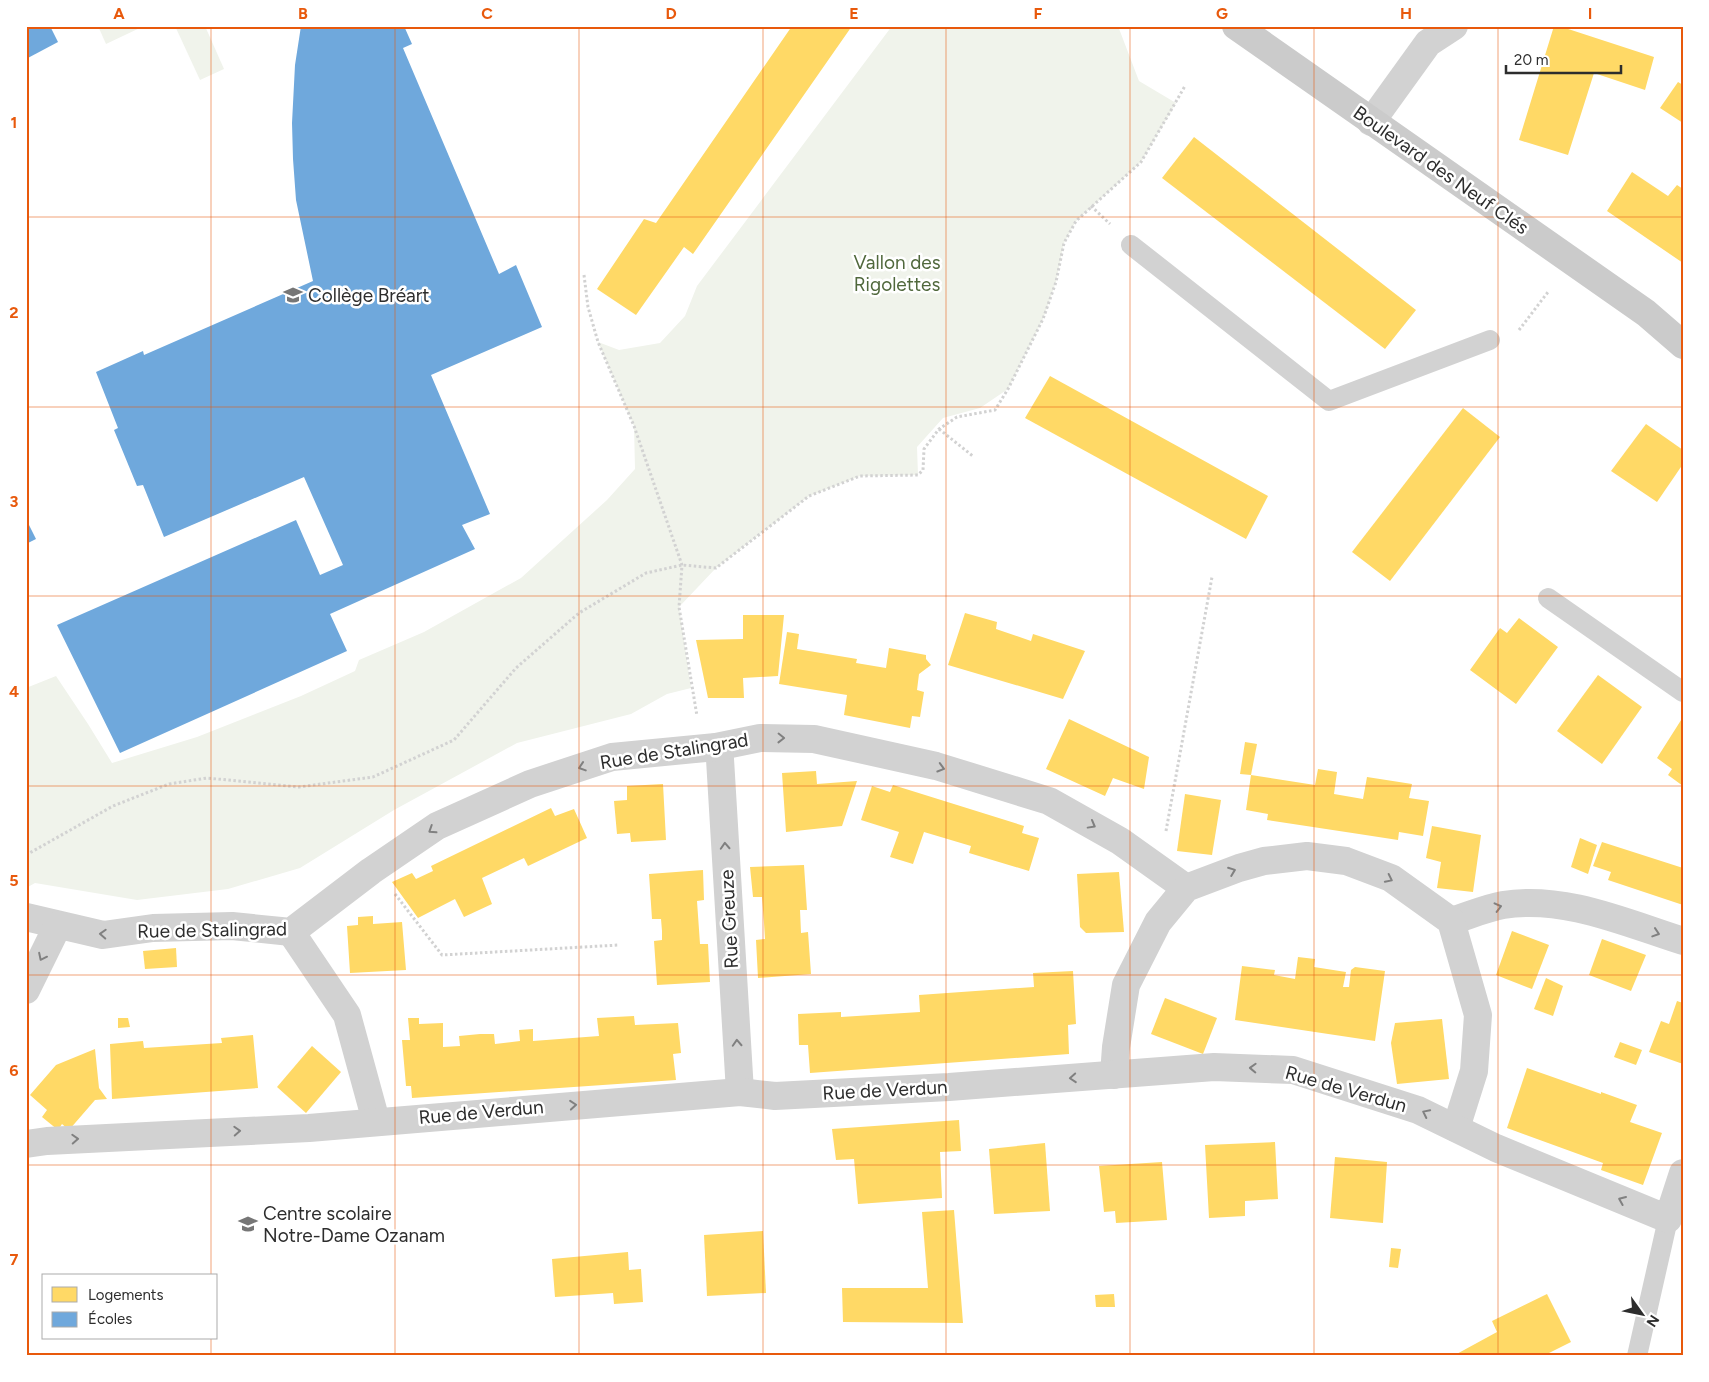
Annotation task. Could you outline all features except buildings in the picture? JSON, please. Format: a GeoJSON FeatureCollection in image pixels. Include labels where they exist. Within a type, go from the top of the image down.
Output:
{"type":"FeatureCollection","features":[{"type":"Feature","properties":{"kind":"main road","name":"Boulevard des Neuf Clés"},"geometry":{"type":"LineString","coordinates":[[1236,26],[1646,313],[1683,345]]}},
{"type":"Feature","properties":{"kind":"main road","name":"Boulevard des Neuf Clés"},"geometry":{"type":"LineString","coordinates":[[1646,313],[1683,324]]}},
{"type":"Feature","properties":{"kind":"street"},"geometry":{"type":"LineString","coordinates":[[1371,122],[1425,35],[1454,26]]}},
{"type":"Feature","properties":{"kind":"street","name":"Rue de Stalingrad"},"geometry":{"type":"LineString","coordinates":[[26,917],[103,935],[153,928],[232,926],[291,932],[375,868],[437,826],[530,784],[612,757],[716,747],[760,738],[814,739],[936,766],[1049,801],[1120,840],[1186,888]]}},
{"type":"Feature","properties":{"kind":"street","name":"Rue Greuze"},"geometry":{"type":"LineString","coordinates":[[716,747],[720,759],[740,1092]]}},
{"type":"Feature","properties":{"kind":"street"},"geometry":{"type":"LineString","coordinates":[[1114,1075],[1116,1047],[1126,985],[1158,922],[1186,888],[1239,868],[1264,861],[1307,856],[1346,862],[1391,878],[1451,921],[1478,1015],[1474,1071],[1456,1128]]}},
{"type":"Feature","properties":{"kind":"street"},"geometry":{"type":"LineString","coordinates":[[1451,921],[1502,905],[1544,903],[1594,913],[1683,942]]}},
{"type":"Feature","properties":{"kind":"street"},"geometry":{"type":"LineString","coordinates":[[26,990],[58,925]]}},
{"type":"Feature","properties":{"kind":"street"},"geometry":{"type":"LineString","coordinates":[[291,932],[347,1015],[376,1121]]}},
{"type":"Feature","properties":{"kind":"street","name":"Rue de Verdun"},"geometry":{"type":"LineString","coordinates":[[26,1144],[47,1141],[309,1128],[740,1092],[775,1096],[949,1087],[1214,1067],[1293,1070],[1418,1110],[1496,1148],[1668,1219]]}},
{"type":"Feature","properties":{"kind":"street"},"geometry":{"type":"LineString","coordinates":[[1668,1219],[1683,1173]]}},
{"type":"Feature","properties":{"kind":"lane"},"geometry":{"type":"LineString","coordinates":[[1131,245],[1328,401],[1490,340]]}},
{"type":"Feature","properties":{"kind":"lane"},"geometry":{"type":"LineString","coordinates":[[1548,598],[1683,692]]}},
{"type":"Feature","properties":{"kind":"lane"},"geometry":{"type":"LineString","coordinates":[[1637,1356],[1668,1219]]}},
{"type":"Feature","properties":{"kind":"path"},"geometry":{"type":"LineString","coordinates":[[26,855],[114,806],[169,784],[207,778],[300,787],[373,777],[454,740],[516,668],[579,613],[646,573],[682,565],[716,568],[809,496],[860,476],[918,475],[922,470],[924,449],[939,429],[957,417],[995,410],[1008,389],[1043,319],[1056,282],[1064,243],[1076,221],[1141,162],[1185,86]]}},
{"type":"Feature","properties":{"kind":"path"},"geometry":{"type":"LineString","coordinates":[[584,275],[588,307],[598,342],[634,426],[682,565],[678,607],[691,688],[699,728],[716,747]]}},
{"type":"Feature","properties":{"kind":"path"},"geometry":{"type":"LineString","coordinates":[[1514,337],[1548,292]]}},
{"type":"Feature","properties":{"kind":"path"},"geometry":{"type":"LineString","coordinates":[[939,429],[974,456]]}},
{"type":"Feature","properties":{"kind":"path"},"geometry":{"type":"LineString","coordinates":[[1159,868],[1212,576]]}},
{"type":"Feature","properties":{"kind":"path"},"geometry":{"type":"LineString","coordinates":[[375,868],[442,955],[619,945]]}},
{"type":"Feature","properties":{"kind":"green space"},"geometry":{"type":"Polygon","coordinates":[[[98,26],[144,26],[106,44],[98,26]]]}},
{"type":"Feature","properties":{"kind":"green space"},"geometry":{"type":"Polygon","coordinates":[[[175,26],[205,26],[224,69],[200,80],[175,26]]]}},
{"type":"Feature","properties":{"kind":"green space","name":"Vallon des Rigolettes"},"geometry":{"type":"Polygon","coordinates":[[[892,26],[1118,26],[1139,81],[1176,103],[1141,162],[1076,221],[1064,243],[1056,282],[1043,319],[1008,389],[980,408],[943,418],[917,447],[918,475],[860,476],[809,496],[716,568],[679,607],[691,688],[667,694],[631,714],[517,743],[394,810],[300,868],[228,889],[137,900],[35,883],[26,888],[26,688],[56,676],[112,763],[197,737],[301,696],[355,671],[359,660],[424,632],[521,578],[607,500],[635,469],[634,426],[598,342],[619,350],[660,343],[685,316],[697,286],[892,26]]]}},
{"type":"Feature","properties":{"kind":"place","name":"Collège Bréart"},"geometry":{"type":"Point","coordinates":[293,295]}},
{"type":"Feature","properties":{"kind":"place","name":"Centre scolaire Notre-Dame Ozanam"},"geometry":{"type":"Point","coordinates":[248,1224]}}]}
